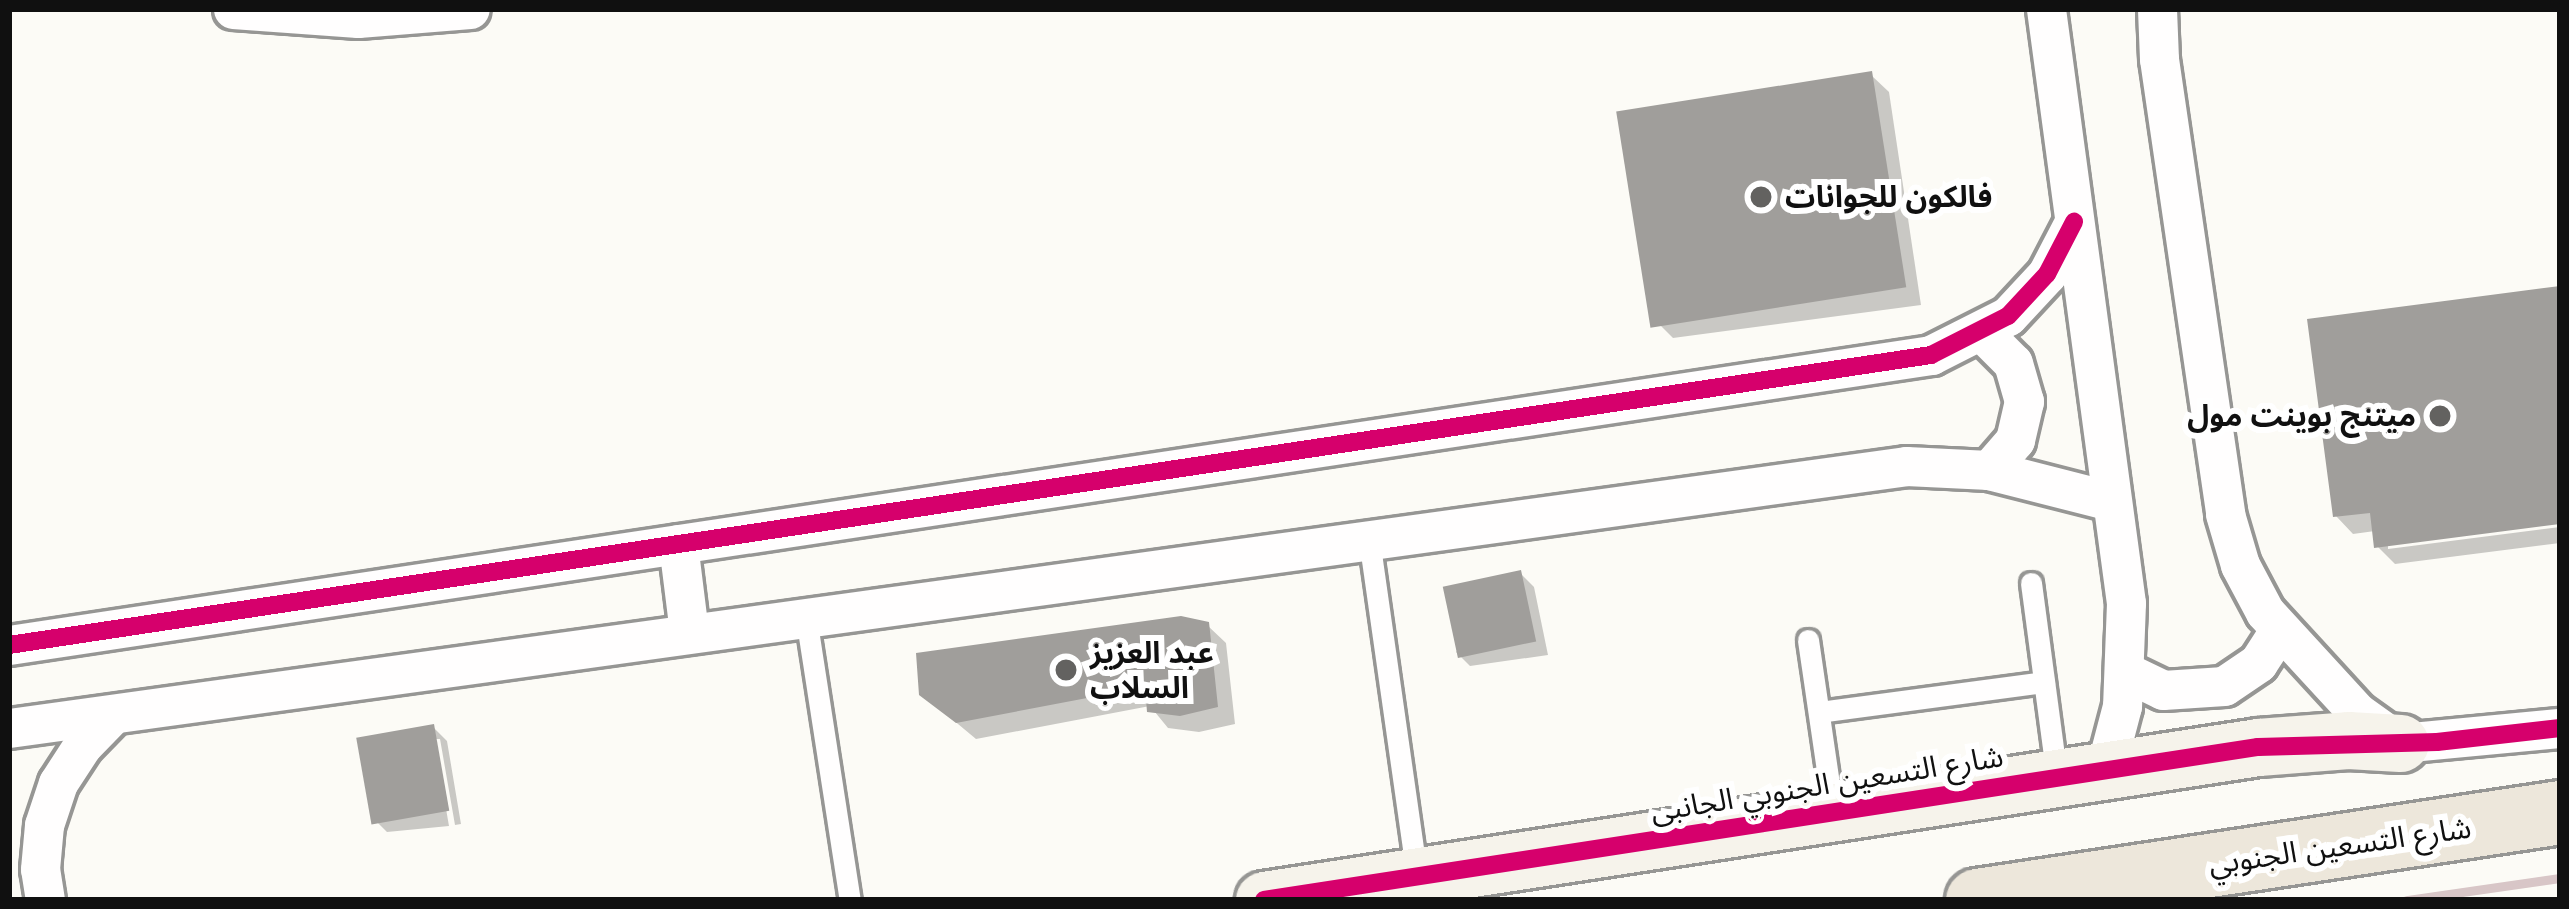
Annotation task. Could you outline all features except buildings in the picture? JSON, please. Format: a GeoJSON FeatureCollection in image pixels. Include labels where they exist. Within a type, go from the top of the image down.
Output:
{"type":"FeatureCollection","features":[{"type":"Feature","properties":{"kind":"main road","name":"شارع التسعين الجنوبي"},"geometry":{"type":"LineString","coordinates":[[1977,900],[2560,812]]}},
{"type":"Feature","properties":{"kind":"street"},"geometry":{"type":"LineString","coordinates":[[233,9],[358,18],[470,9]]}},
{"type":"Feature","properties":{"kind":"street"},"geometry":{"type":"LineString","coordinates":[[2046,9],[2126,603],[2126,672],[2081,775]]}},
{"type":"Feature","properties":{"kind":"street"},"geometry":{"type":"LineString","coordinates":[[2157,9],[2162,82],[2224,514],[2240,565],[2280,629],[2358,713],[2400,743],[2560,728]]}},
{"type":"Feature","properties":{"kind":"street"},"geometry":{"type":"LineString","coordinates":[[9,645],[1912,359],[1983,332],[2029,297],[2063,249],[2074,222]]}},
{"type":"Feature","properties":{"kind":"street"},"geometry":{"type":"LineString","coordinates":[[1983,332],[2013,363],[2024,401],[2015,440],[1989,470]]}},
{"type":"Feature","properties":{"kind":"street"},"geometry":{"type":"LineString","coordinates":[[9,728],[1906,466],[1989,470],[2111,501]]}},
{"type":"Feature","properties":{"kind":"street"},"geometry":{"type":"LineString","coordinates":[[678,544],[689,632]]}},
{"type":"Feature","properties":{"kind":"street"},"geometry":{"type":"LineString","coordinates":[[2126,672],[2163,690],[2224,686],[2258,663],[2280,629]]}},
{"type":"Feature","properties":{"kind":"street"},"geometry":{"type":"LineString","coordinates":[[44,900],[40,868],[44,825],[58,783],[82,746],[112,715]]}},
{"type":"Feature","properties":{"kind":"street","name":"شارع التسعين الجنوبي الجانبى"},"geometry":{"type":"LineString","coordinates":[[1264,900],[2258,747],[2348,740],[2400,743]]}},
{"type":"Feature","properties":{"kind":"lane"},"geometry":{"type":"LineString","coordinates":[[1370,538],[1417,878]]}},
{"type":"Feature","properties":{"kind":"lane"},"geometry":{"type":"LineString","coordinates":[[2031,583],[2044,682],[2081,775]]}},
{"type":"Feature","properties":{"kind":"lane"},"geometry":{"type":"LineString","coordinates":[[806,616],[850,900]]}},
{"type":"Feature","properties":{"kind":"lane"},"geometry":{"type":"LineString","coordinates":[[1808,640],[1833,814]]}},
{"type":"Feature","properties":{"kind":"lane"},"geometry":{"type":"LineString","coordinates":[[1819,712],[2044,682]]}},
{"type":"Feature","properties":{"kind":"railway"},"geometry":{"type":"LineString","coordinates":[[2407,900],[2560,878]]}},
{"type":"Feature","properties":{"kind":"cycle path"},"geometry":{"type":"LineString","coordinates":[[9,645],[1931,355],[2008,316],[2047,274],[2074,222]]}},
{"type":"Feature","properties":{"kind":"cycle path"},"geometry":{"type":"LineString","coordinates":[[1264,900],[2258,747],[2437,742],[2560,728]]}},
{"type":"Feature","properties":{"kind":"place","name":"فالكون للجوانات"},"geometry":{"type":"Point","coordinates":[1761,197]}},
{"type":"Feature","properties":{"kind":"place","name":"ميتنج بوينت مول"},"geometry":{"type":"Point","coordinates":[2440,416]}},
{"type":"Feature","properties":{"kind":"place","name":"عبد العزيز السلاب"},"geometry":{"type":"Point","coordinates":[1066,670]}}]}
